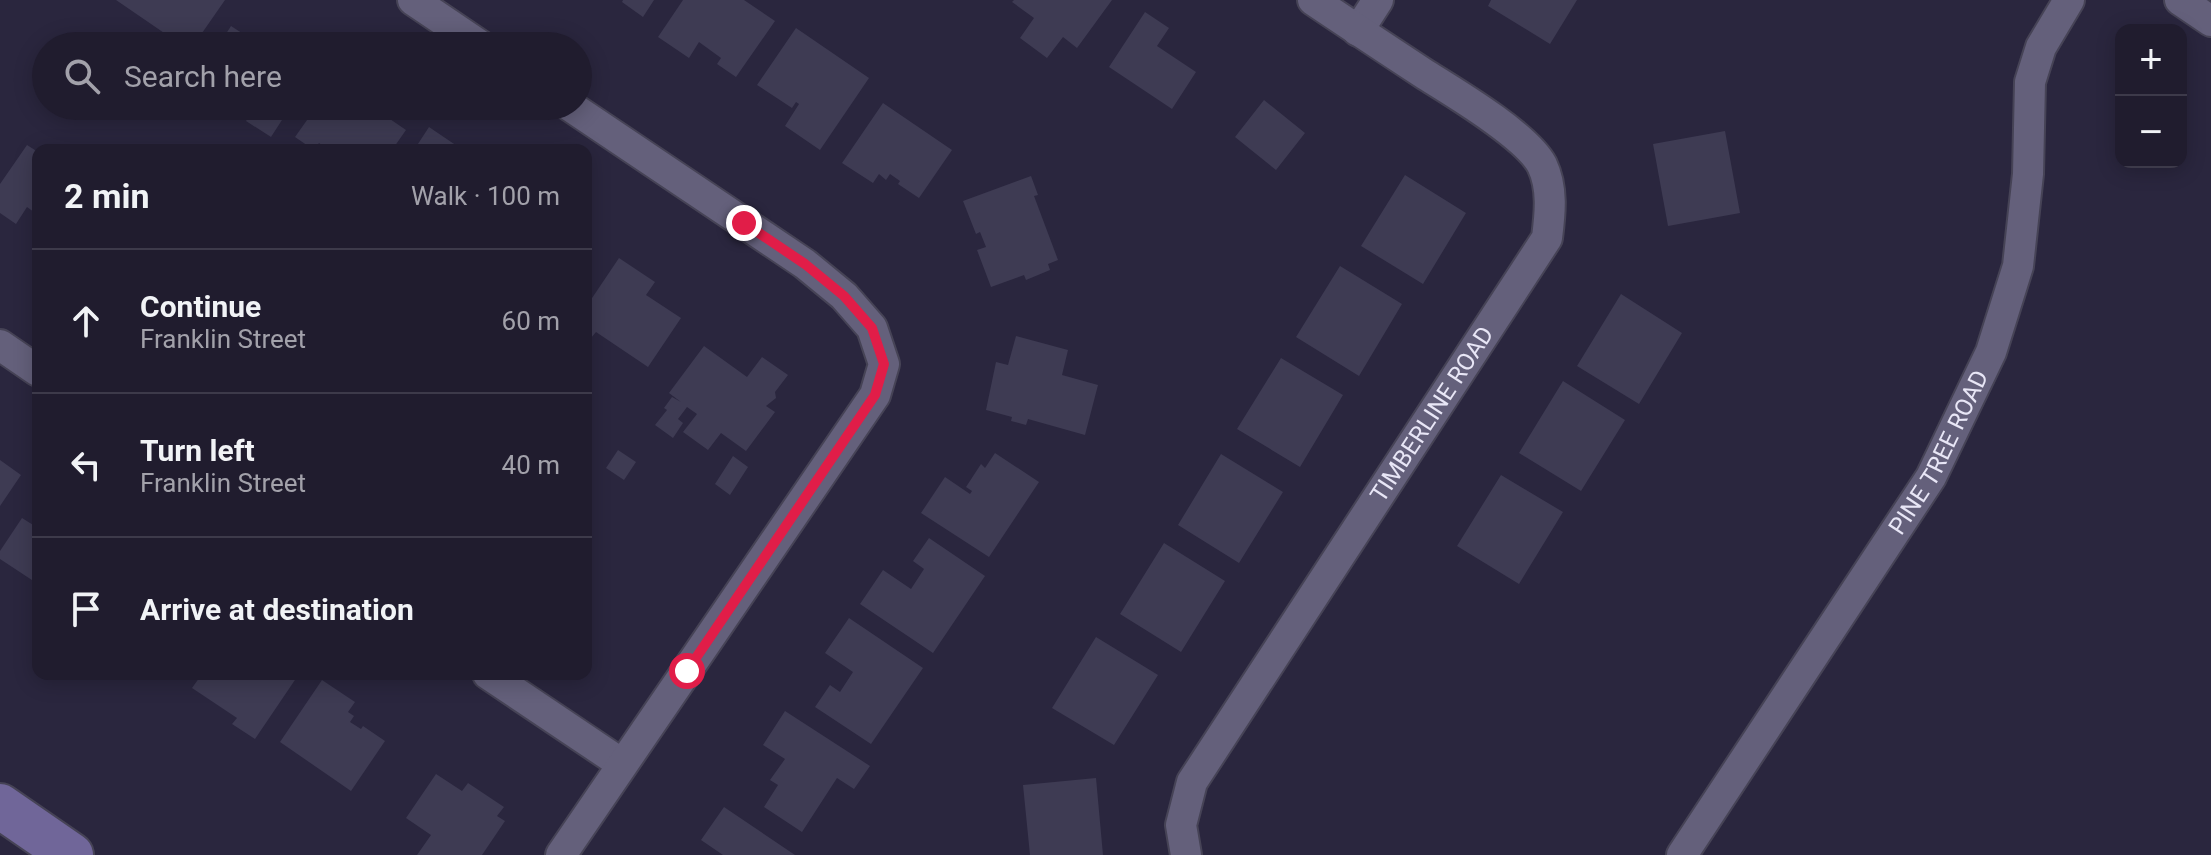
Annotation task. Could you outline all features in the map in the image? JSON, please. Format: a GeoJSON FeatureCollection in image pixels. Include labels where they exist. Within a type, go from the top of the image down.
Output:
{"type":"FeatureCollection","features":[{"type":"Feature","properties":{"kind":"main road"},"geometry":{"type":"LineString","coordinates":[[0,806],[71,855]]}},
{"type":"Feature","properties":{"kind":"street"},"geometry":{"type":"LineString","coordinates":[[413,0],[460,32]]}},
{"type":"Feature","properties":{"kind":"street","name":"TIMBERLINE ROAD"},"geometry":{"type":"LineString","coordinates":[[1186,855],[1181,825],[1192,782],[1547,238],[1549,186],[1541,163],[1489,115],[1313,0]]}},
{"type":"Feature","properties":{"kind":"street"},"geometry":{"type":"LineString","coordinates":[[1358,31],[1378,0]]}},
{"type":"Feature","properties":{"kind":"street","name":"PINE TREE ROAD"},"geometry":{"type":"LineString","coordinates":[[1682,855],[1931,477],[1991,352],[2018,266],[2028,174],[2030,82],[2041,47],[2069,0]]}},
{"type":"Feature","properties":{"kind":"street"},"geometry":{"type":"LineString","coordinates":[[2180,0],[2211,21]]}},
{"type":"Feature","properties":{"kind":"street"},"geometry":{"type":"LineString","coordinates":[[561,855],[875,395],[884,364],[872,328],[844,296],[815,272],[591,120]]}},
{"type":"Feature","properties":{"kind":"street"},"geometry":{"type":"LineString","coordinates":[[0,345],[32,367]]}},
{"type":"Feature","properties":{"kind":"street"},"geometry":{"type":"LineString","coordinates":[[497,680],[622,764]]}},
{"type":"Feature","properties":{"kind":"building"},"geometry":{"type":"Polygon","coordinates":[[[116,0],[225,0],[203,32],[163,32],[116,0]]]}},
{"type":"Feature","properties":{"kind":"building"},"geometry":{"type":"Polygon","coordinates":[[[623,0],[654,0],[643,17],[623,0]]]}},
{"type":"Feature","properties":{"kind":"building"},"geometry":{"type":"Polygon","coordinates":[[[683,0],[744,0],[775,21],[736,77],[717,64],[721,58],[699,42],[689,58],[658,37],[683,0]]]}},
{"type":"Feature","properties":{"kind":"building"},"geometry":{"type":"Polygon","coordinates":[[[1112,0],[1077,48],[1063,37],[1047,58],[1020,38],[1034,18],[1012,2],[1112,0]]]}},
{"type":"Feature","properties":{"kind":"building"},"geometry":{"type":"Polygon","coordinates":[[[1491,0],[1577,0],[1550,44],[1488,6],[1491,0]]]}},
{"type":"Feature","properties":{"kind":"building"},"geometry":{"type":"Polygon","coordinates":[[[1145,12],[1169,28],[1157,46],[1196,72],[1172,109],[1109,67],[1145,12]]]}},
{"type":"Feature","properties":{"kind":"building"},"geometry":{"type":"Polygon","coordinates":[[[796,28],[869,78],[820,150],[785,126],[799,104],[796,102],[792,108],[757,85],[796,28]]]}},
{"type":"Feature","properties":{"kind":"building"},"geometry":{"type":"Polygon","coordinates":[[[1264,100],[1305,133],[1276,170],[1235,137],[1264,100]]]}},
{"type":"Feature","properties":{"kind":"building"},"geometry":{"type":"Polygon","coordinates":[[[883,103],[952,150],[919,198],[898,184],[900,181],[890,174],[886,180],[879,174],[873,183],[842,163],[883,103]]]}},
{"type":"Feature","properties":{"kind":"building"},"geometry":{"type":"Polygon","coordinates":[[[247,120],[282,120],[271,137],[247,120]]]}},
{"type":"Feature","properties":{"kind":"building"},"geometry":{"type":"Polygon","coordinates":[[[307,120],[391,120],[406,130],[396,144],[305,144],[295,137],[307,120]]]}},
{"type":"Feature","properties":{"kind":"building"},"geometry":{"type":"Polygon","coordinates":[[[429,127],[454,144],[418,144],[429,127]]]}},
{"type":"Feature","properties":{"kind":"building"},"geometry":{"type":"Polygon","coordinates":[[[1725,131],[1740,213],[1668,226],[1653,144],[1725,131]]]}},
{"type":"Feature","properties":{"kind":"building"},"geometry":{"type":"Polygon","coordinates":[[[27,145],[32,148],[32,211],[27,207],[16,224],[0,213],[0,184],[27,145]]]}},
{"type":"Feature","properties":{"kind":"building"},"geometry":{"type":"Polygon","coordinates":[[[1405,175],[1466,213],[1423,284],[1361,246],[1405,175]]]}},
{"type":"Feature","properties":{"kind":"building"},"geometry":{"type":"Polygon","coordinates":[[[1031,176],[1038,195],[1034,196],[1058,260],[1048,264],[1050,270],[1026,280],[1024,275],[991,287],[977,250],[986,247],[980,232],[976,234],[963,201],[1031,176]]]}},
{"type":"Feature","properties":{"kind":"building"},"geometry":{"type":"Polygon","coordinates":[[[619,258],[655,282],[646,295],[681,318],[648,367],[596,332],[592,337],[592,298],[619,258]]]}},
{"type":"Feature","properties":{"kind":"building"},"geometry":{"type":"Polygon","coordinates":[[[1340,266],[1402,304],[1359,376],[1296,337],[1340,266]]]}},
{"type":"Feature","properties":{"kind":"building"},"geometry":{"type":"Polygon","coordinates":[[[1621,294],[1682,333],[1639,404],[1577,366],[1621,294]]]}},
{"type":"Feature","properties":{"kind":"building"},"geometry":{"type":"Polygon","coordinates":[[[1016,336],[1068,350],[1062,375],[1098,385],[1085,435],[1028,419],[1026,425],[1011,421],[1012,417],[986,410],[996,362],[1008,365],[1016,336]]]}},
{"type":"Feature","properties":{"kind":"building"},"geometry":{"type":"Polygon","coordinates":[[[704,346],[747,377],[762,357],[788,375],[775,392],[776,398],[766,406],[775,412],[746,451],[721,433],[708,450],[683,432],[697,414],[687,407],[678,419],[683,423],[673,438],[655,425],[667,410],[664,408],[672,397],[681,402],[669,393],[704,346]]]}},
{"type":"Feature","properties":{"kind":"building"},"geometry":{"type":"Polygon","coordinates":[[[1281,358],[1343,395],[1300,467],[1237,429],[1281,358]]]}},
{"type":"Feature","properties":{"kind":"building"},"geometry":{"type":"Polygon","coordinates":[[[1563,381],[1625,420],[1581,491],[1519,453],[1563,381]]]}},
{"type":"Feature","properties":{"kind":"building"},"geometry":{"type":"Polygon","coordinates":[[[618,450],[636,462],[624,480],[606,468],[618,450]]]}},
{"type":"Feature","properties":{"kind":"building"},"geometry":{"type":"Polygon","coordinates":[[[995,453],[1039,482],[989,557],[921,513],[945,477],[970,494],[972,491],[966,487],[981,464],[985,468],[995,453]]]}},
{"type":"Feature","properties":{"kind":"building"},"geometry":{"type":"Polygon","coordinates":[[[1221,454],[1283,492],[1239,563],[1178,525],[1221,454]]]}},
{"type":"Feature","properties":{"kind":"building"},"geometry":{"type":"Polygon","coordinates":[[[733,456],[748,467],[730,495],[715,484],[733,456]]]}},
{"type":"Feature","properties":{"kind":"building"},"geometry":{"type":"Polygon","coordinates":[[[0,460],[21,475],[0,506],[0,460]]]}},
{"type":"Feature","properties":{"kind":"building"},"geometry":{"type":"Polygon","coordinates":[[[1501,475],[1563,512],[1519,584],[1457,546],[1501,475]]]}},
{"type":"Feature","properties":{"kind":"building"},"geometry":{"type":"Polygon","coordinates":[[[22,518],[32,524],[32,580],[0,559],[0,551],[22,518]]]}},
{"type":"Feature","properties":{"kind":"building"},"geometry":{"type":"Polygon","coordinates":[[[929,538],[985,576],[933,653],[860,604],[883,570],[911,589],[924,569],[913,561],[929,538]]]}},
{"type":"Feature","properties":{"kind":"building"},"geometry":{"type":"Polygon","coordinates":[[[1164,543],[1225,581],[1181,652],[1120,614],[1164,543]]]}},
{"type":"Feature","properties":{"kind":"building"},"geometry":{"type":"Polygon","coordinates":[[[849,618],[923,668],[871,744],[815,707],[830,685],[840,692],[853,672],[825,653],[849,618]]]}},
{"type":"Feature","properties":{"kind":"building"},"geometry":{"type":"Polygon","coordinates":[[[1096,637],[1158,675],[1114,745],[1052,708],[1096,637]]]}},
{"type":"Feature","properties":{"kind":"building"},"geometry":{"type":"Polygon","coordinates":[[[198,680],[295,680],[255,739],[232,724],[237,718],[192,688],[198,680]]]}},
{"type":"Feature","properties":{"kind":"building"},"geometry":{"type":"Polygon","coordinates":[[[322,680],[355,702],[348,712],[354,716],[350,722],[361,729],[363,726],[385,741],[351,791],[280,742],[322,680]]]}},
{"type":"Feature","properties":{"kind":"building"},"geometry":{"type":"Polygon","coordinates":[[[785,711],[870,766],[854,789],[837,778],[802,832],[764,807],[778,785],[770,780],[785,759],[763,745],[785,711]]]}},
{"type":"Feature","properties":{"kind":"building"},"geometry":{"type":"Polygon","coordinates":[[[436,774],[462,791],[468,783],[504,807],[497,816],[505,821],[482,855],[417,855],[431,835],[406,818],[436,774]]]}},
{"type":"Feature","properties":{"kind":"building"},"geometry":{"type":"Polygon","coordinates":[[[1096,778],[1103,855],[1030,855],[1023,785],[1096,778]]]}},
{"type":"Feature","properties":{"kind":"building"},"geometry":{"type":"Polygon","coordinates":[[[724,807],[795,855],[723,855],[701,840],[724,807]]]}},
{"type":"Feature","properties":{"kind":"route"},"geometry":{"type":"LineString","coordinates":[[687,671],[875,395],[884,364],[872,328],[844,296],[805,264],[744,223]]}}]}
